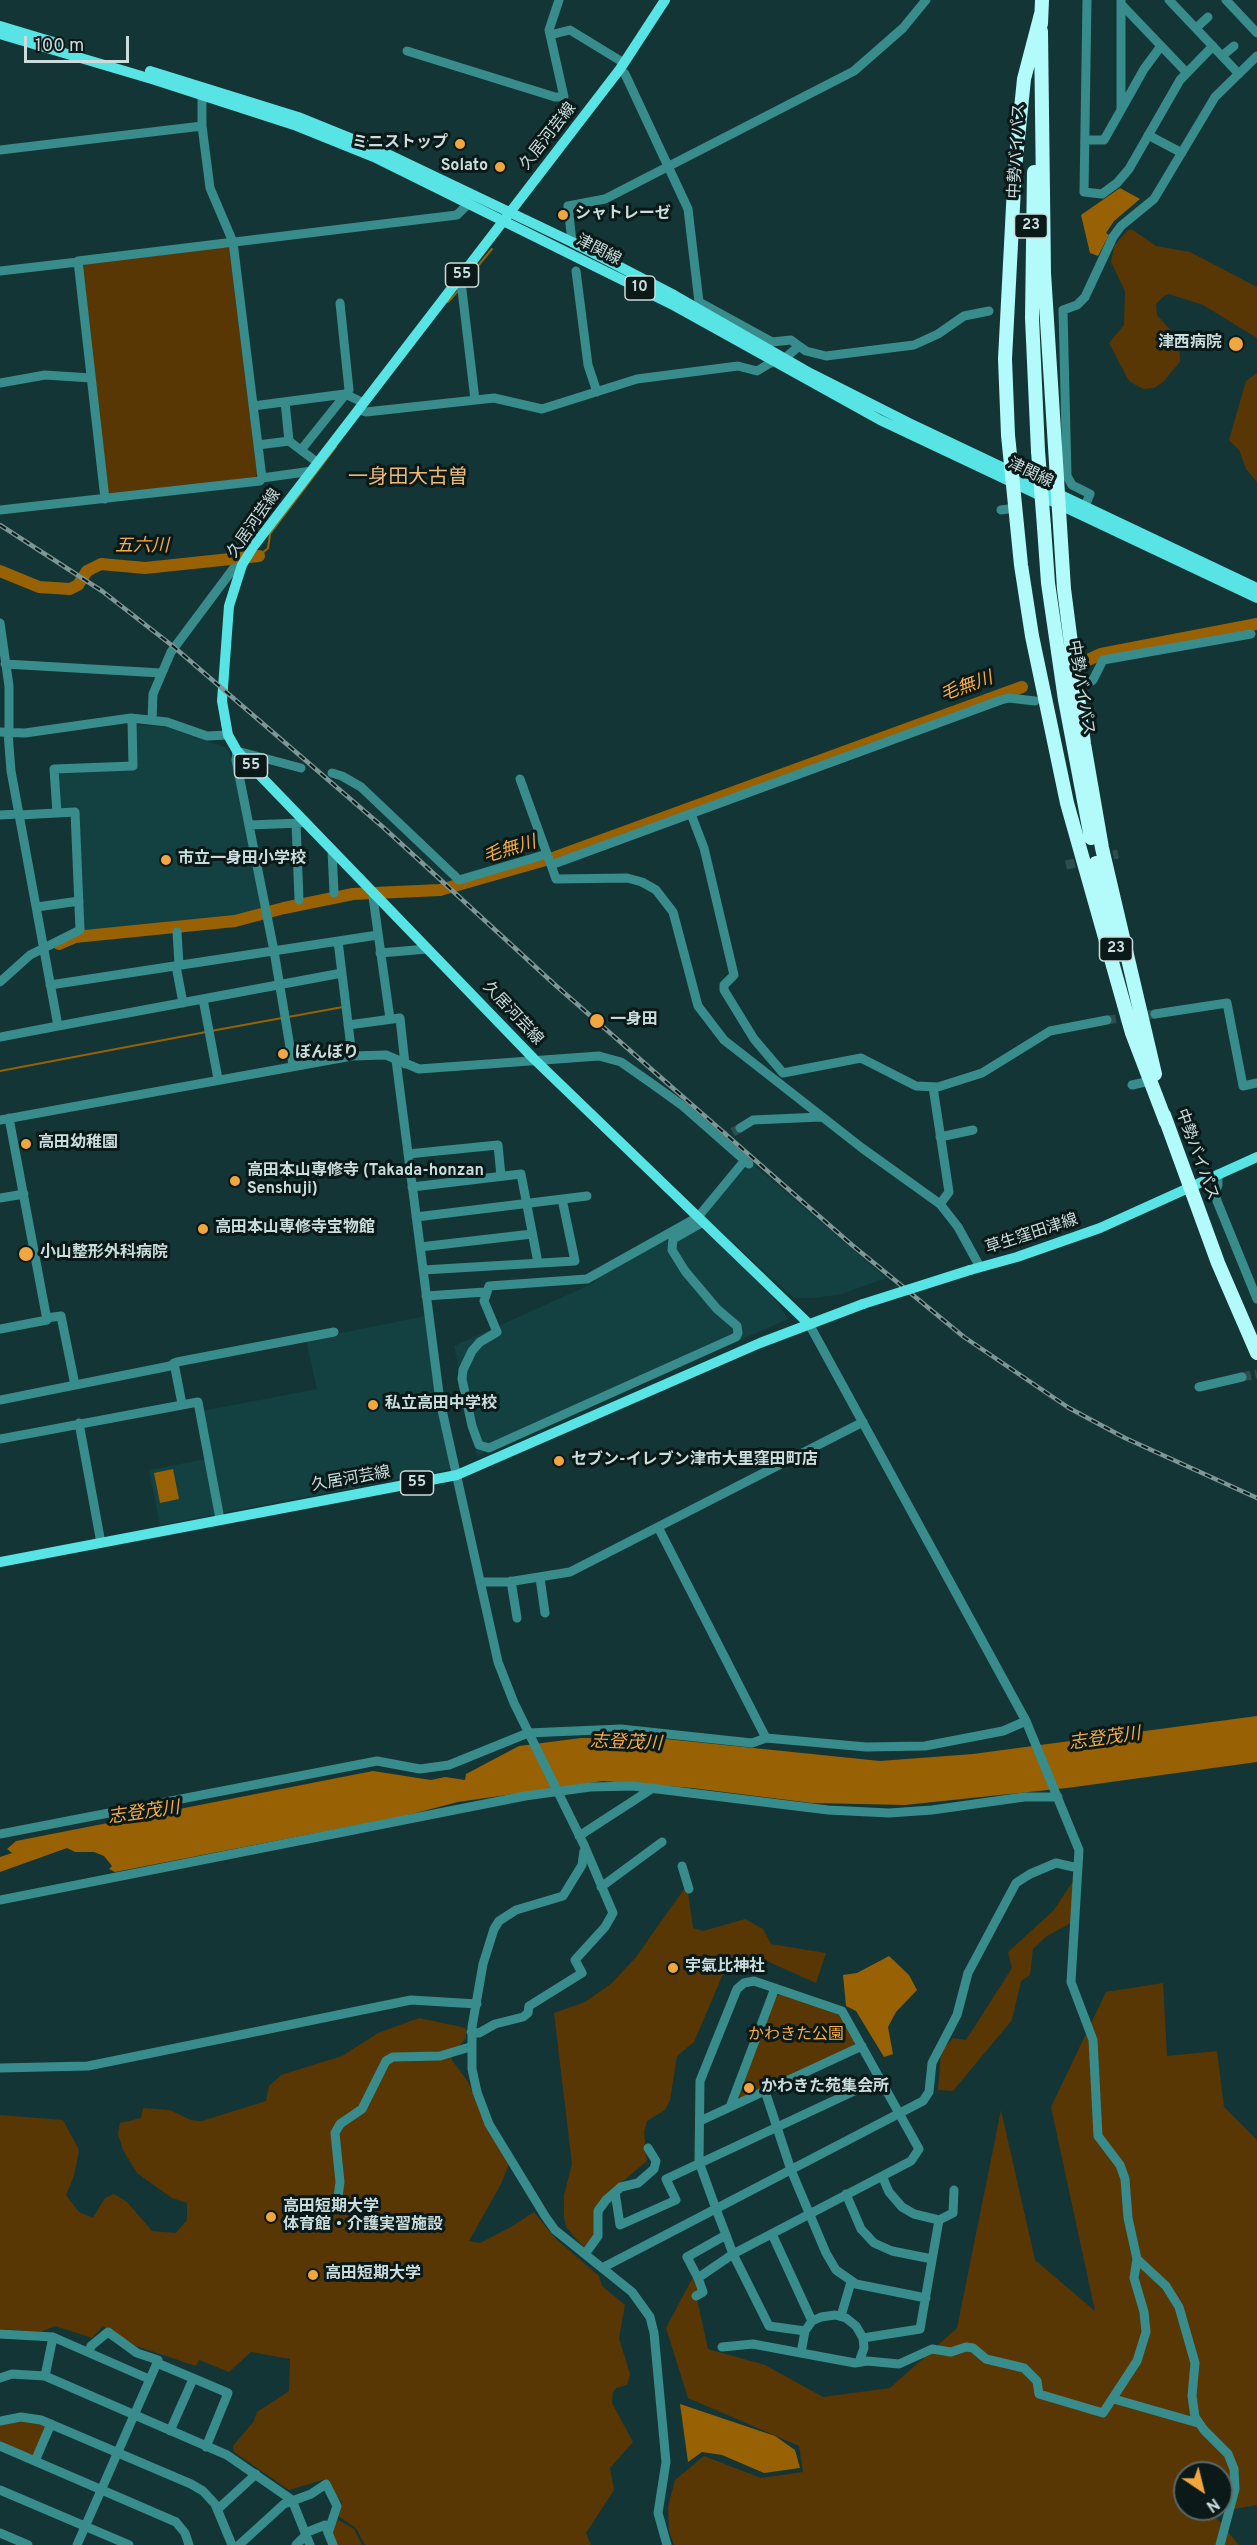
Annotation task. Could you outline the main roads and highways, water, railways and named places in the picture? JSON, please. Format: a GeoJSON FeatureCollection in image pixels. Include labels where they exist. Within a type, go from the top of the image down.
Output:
{"type":"FeatureCollection","features":[{"type":"Feature","properties":{"kind":"highway","name":"中勢バイパス"},"geometry":{"type":"LineString","coordinates":[[1042,0],[1031,237],[1038,452],[1048,583],[1079,779],[1128,1000],[1166,1122],[1228,1288],[1257,1353]]}},
{"type":"Feature","properties":{"kind":"highway"},"geometry":{"type":"LineString","coordinates":[[1041,14],[1024,79],[1015,168],[1005,359],[1012,477],[1008,509],[1067,803],[1132,1033],[1166,1122]]}},
{"type":"Feature","properties":{"kind":"highway"},"geometry":{"type":"LineString","coordinates":[[1041,14],[1042,235],[1064,589],[1076,684],[1102,848],[1166,1122]]}},
{"type":"Feature","properties":{"kind":"main road","name":"久居河芸線"},"geometry":{"type":"LineString","coordinates":[[0,1562],[457,1475],[760,1342],[809,1324],[534,1059],[332,850],[301,823],[237,751],[228,735],[222,688],[229,606],[242,566],[253,547],[460,285],[507,216],[622,66],[665,0]]}},
{"type":"Feature","properties":{"kind":"main road","name":"津関線"},"geometry":{"type":"LineString","coordinates":[[0,26],[298,117],[377,149],[671,304],[880,420],[1012,477]]}},
{"type":"Feature","properties":{"kind":"main road","name":"津関線"},"geometry":{"type":"LineString","coordinates":[[0,34],[297,126],[363,153],[469,203],[572,242],[674,295],[784,359],[1012,477],[1257,598]]}},
{"type":"Feature","properties":{"kind":"main road","name":"津関線"},"geometry":{"type":"LineString","coordinates":[[1058,499],[1085,506],[1257,588]]}},
{"type":"Feature","properties":{"kind":"main road","name":"草生窪田津線"},"geometry":{"type":"LineString","coordinates":[[809,1324],[863,1304],[1054,1245],[1257,1157]]}},
{"type":"Feature","properties":{"kind":"water"},"geometry":{"type":"Polygon","coordinates":[[[1120,188],[1140,199],[1114,221],[1106,233],[1109,235],[1098,256],[1090,253],[1081,215],[1120,188]]]}},
{"type":"Feature","properties":{"kind":"water"},"geometry":{"type":"Polygon","coordinates":[[[173,1469],[179,1499],[160,1503],[154,1473],[173,1469]]]}},
{"type":"Feature","properties":{"kind":"water","name":"志登茂川"},"geometry":{"type":"Polygon","coordinates":[[[1257,1716],[1257,1762],[1067,1788],[905,1805],[812,1803],[692,1788],[603,1781],[458,1802],[404,1816],[115,1872],[109,1869],[112,1866],[104,1856],[94,1852],[75,1852],[67,1848],[0,1872],[0,1857],[12,1853],[7,1849],[16,1841],[373,1771],[431,1780],[445,1777],[465,1780],[466,1774],[519,1746],[581,1738],[666,1739],[880,1761],[973,1754],[1257,1716]]]}},
{"type":"Feature","properties":{"kind":"water"},"geometry":{"type":"Polygon","coordinates":[[[889,1956],[909,1975],[917,1990],[896,2012],[888,2027],[893,2054],[884,2057],[856,2011],[846,2006],[843,1975],[857,1973],[889,1956]]]}},
{"type":"Feature","properties":{"kind":"water"},"geometry":{"type":"Polygon","coordinates":[[[680,2404],[775,2436],[795,2450],[800,2468],[764,2473],[722,2455],[702,2452],[688,2462],[680,2404]]]}},
{"type":"Feature","properties":{"kind":"waterway"},"geometry":{"type":"LineString","coordinates":[[463,284],[492,249]]}},
{"type":"Feature","properties":{"kind":"waterway"},"geometry":{"type":"LineString","coordinates":[[448,302],[458,291]]}},
{"type":"Feature","properties":{"kind":"waterway"},"geometry":{"type":"LineString","coordinates":[[259,556],[268,548],[270,534],[336,447]]}},
{"type":"Feature","properties":{"kind":"waterway","name":"五六川"},"geometry":{"type":"LineString","coordinates":[[0,571],[39,587],[70,589],[78,585],[87,571],[101,564],[145,568],[259,556]]}},
{"type":"Feature","properties":{"kind":"waterway","name":"毛無川"},"geometry":{"type":"LineString","coordinates":[[1088,660],[1101,654],[1257,624]]}},
{"type":"Feature","properties":{"kind":"waterway","name":"毛無川"},"geometry":{"type":"LineString","coordinates":[[59,944],[75,937],[235,921],[353,894],[440,890],[556,857],[1022,687]]}},
{"type":"Feature","properties":{"kind":"waterway"},"geometry":{"type":"LineString","coordinates":[[288,1017],[343,1007]]}},
{"type":"Feature","properties":{"kind":"waterway"},"geometry":{"type":"LineString","coordinates":[[211,1031],[282,1018]]}},
{"type":"Feature","properties":{"kind":"waterway"},"geometry":{"type":"LineString","coordinates":[[0,1071],[206,1032]]}},
{"type":"Feature","properties":{"kind":"tunnel"},"geometry":{"type":"LineString","coordinates":[[1100,858],[1118,854]]}},
{"type":"Feature","properties":{"kind":"tunnel"},"geometry":{"type":"LineString","coordinates":[[1066,865],[1086,861]]}},
{"type":"Feature","properties":{"kind":"tunnel"},"geometry":{"type":"LineString","coordinates":[[1107,1020],[1155,1014]]}},
{"type":"Feature","properties":{"kind":"tunnel"},"geometry":{"type":"LineString","coordinates":[[721,1139],[740,1128]]}},
{"type":"Feature","properties":{"kind":"tunnel"},"geometry":{"type":"LineString","coordinates":[[1242,1377],[1257,1374]]}},
{"type":"Feature","properties":{"kind":"railway"},"geometry":{"type":"LineString","coordinates":[[0,525],[102,591],[174,647],[384,828],[553,983],[852,1245],[964,1337],[1069,1408],[1125,1438],[1257,1498]]}},
{"type":"Feature","properties":{"kind":"place","name":"ミニストップ"},"geometry":{"type":"Point","coordinates":[460,144]}},
{"type":"Feature","properties":{"kind":"place","name":"Solato"},"geometry":{"type":"Point","coordinates":[500,167]}},
{"type":"Feature","properties":{"kind":"place","name":"シャトレーゼ"},"geometry":{"type":"Point","coordinates":[563,215]}},
{"type":"Feature","properties":{"kind":"place","name":"津西病院"},"geometry":{"type":"Point","coordinates":[1236,344]}},
{"type":"Feature","properties":{"kind":"place","name":"市立一身田小学校"},"geometry":{"type":"Point","coordinates":[166,860]}},
{"type":"Feature","properties":{"kind":"place","name":"一身田"},"geometry":{"type":"Point","coordinates":[597,1021]}},
{"type":"Feature","properties":{"kind":"place","name":"ぼんぼり"},"geometry":{"type":"Point","coordinates":[283,1054]}},
{"type":"Feature","properties":{"kind":"place","name":"高田幼稚園"},"geometry":{"type":"Point","coordinates":[26,1144]}},
{"type":"Feature","properties":{"kind":"place","name":"高田本山専修寺 (Takada-honzan Senshuji)"},"geometry":{"type":"Point","coordinates":[235,1181]}},
{"type":"Feature","properties":{"kind":"place","name":"高田本山専修寺宝物館"},"geometry":{"type":"Point","coordinates":[203,1229]}},
{"type":"Feature","properties":{"kind":"place","name":"小山整形外科病院"},"geometry":{"type":"Point","coordinates":[26,1254]}},
{"type":"Feature","properties":{"kind":"place","name":"私立高田中学校"},"geometry":{"type":"Point","coordinates":[373,1405]}},
{"type":"Feature","properties":{"kind":"place","name":"セブン-イレブン津市大里窪田町店"},"geometry":{"type":"Point","coordinates":[559,1461]}},
{"type":"Feature","properties":{"kind":"place","name":"宇氣比神社"},"geometry":{"type":"Point","coordinates":[673,1968]}},
{"type":"Feature","properties":{"kind":"place","name":"かわきた苑集会所"},"geometry":{"type":"Point","coordinates":[749,2088]}},
{"type":"Feature","properties":{"kind":"place","name":"高田短期大学 体育館・介護実習施設"},"geometry":{"type":"Point","coordinates":[271,2217]}},
{"type":"Feature","properties":{"kind":"place","name":"高田短期大学"},"geometry":{"type":"Point","coordinates":[313,2275]}},
{"type":"Feature","properties":{"kind":"district","name":"一身田大古曽"},"geometry":{"type":"Point","coordinates":[408,479]}},
{"type":"Feature","properties":{"kind":"park label","name":"かわきた公園"},"geometry":{"type":"Point","coordinates":[796,2036]}}]}
